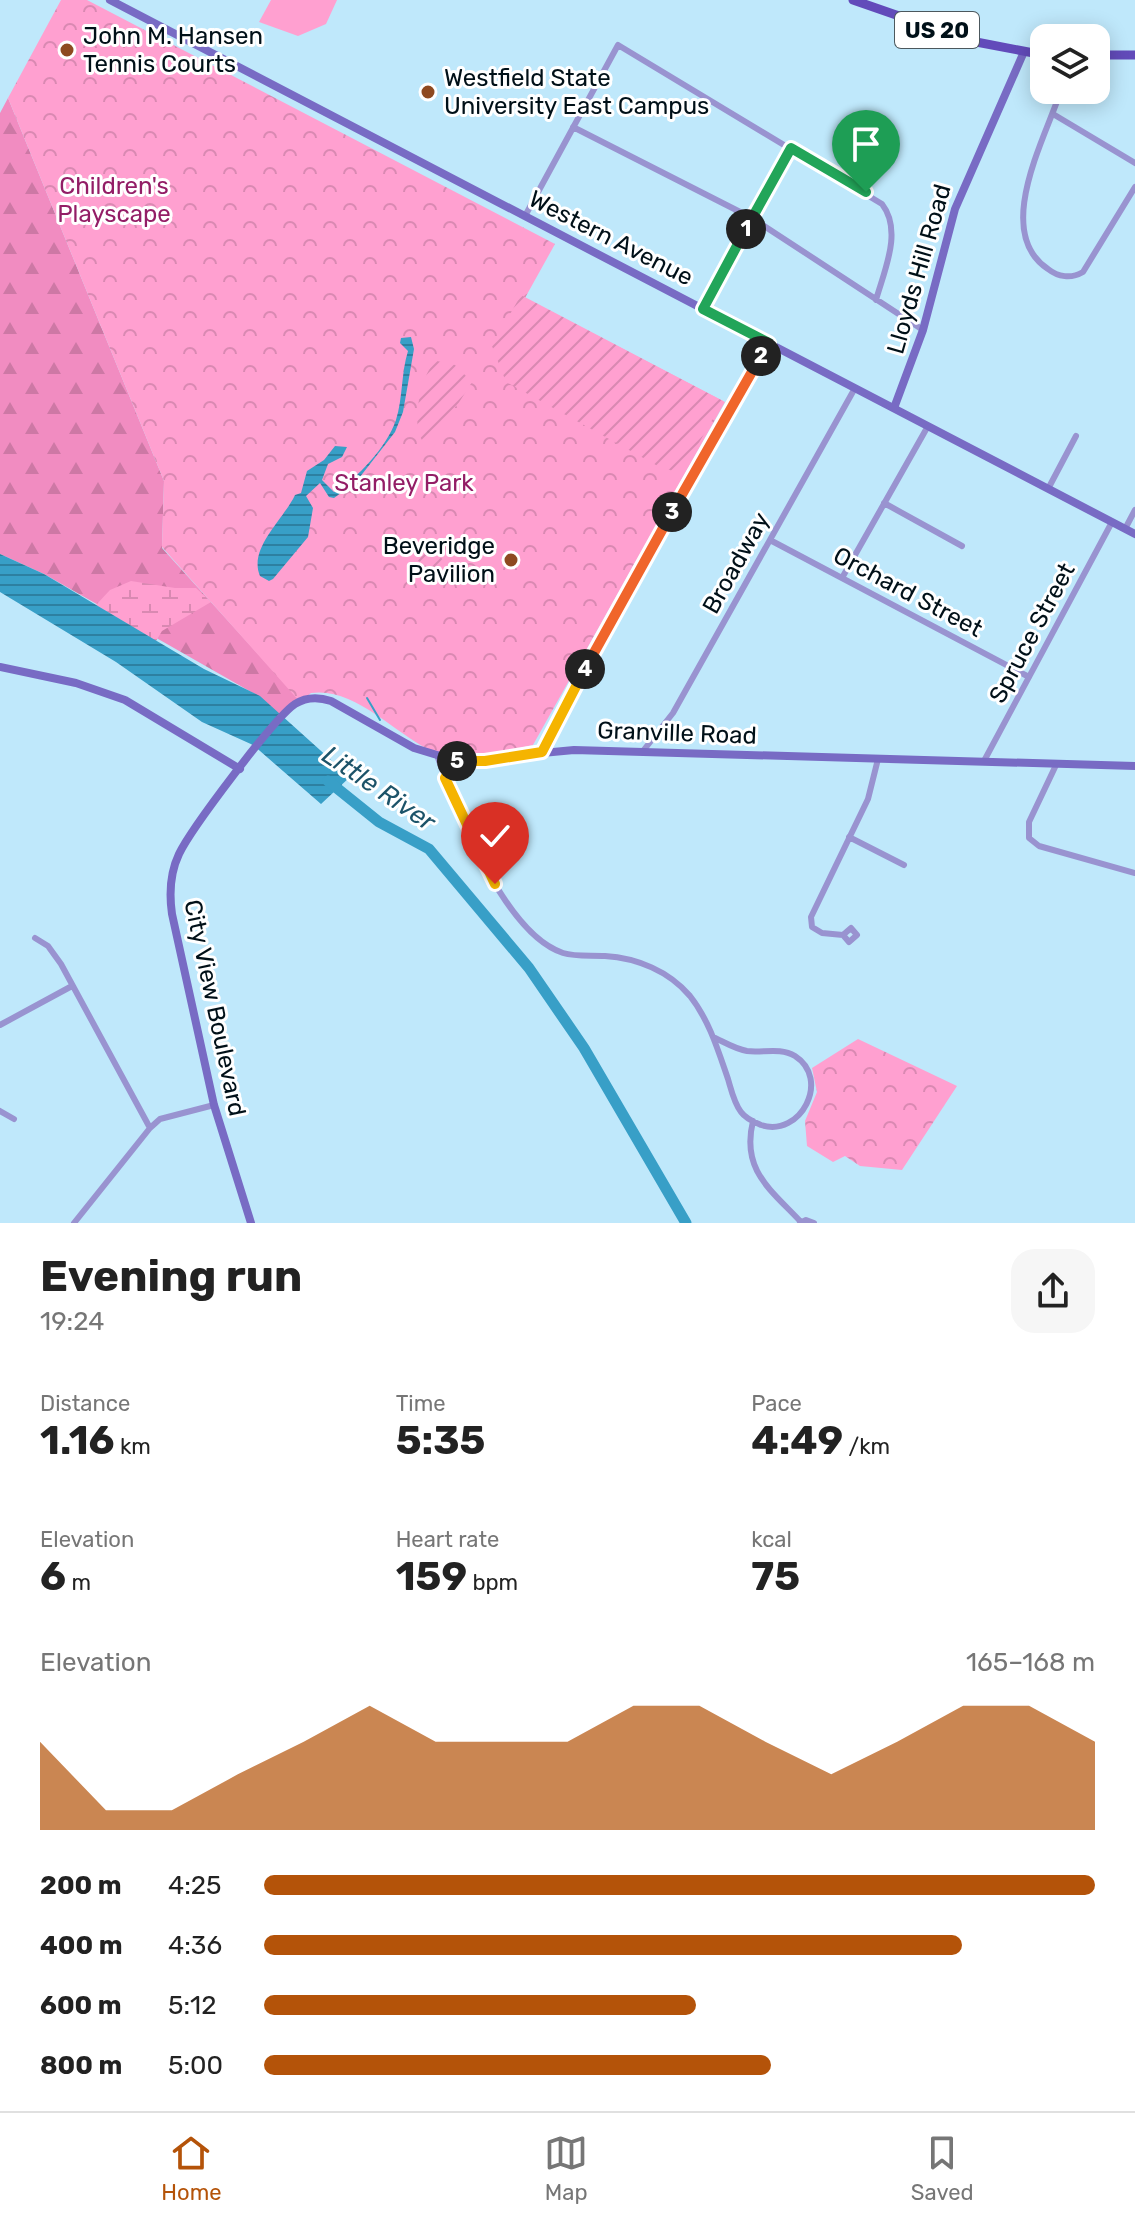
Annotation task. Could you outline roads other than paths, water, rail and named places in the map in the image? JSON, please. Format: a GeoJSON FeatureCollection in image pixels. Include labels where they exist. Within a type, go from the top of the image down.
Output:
{"type":"FeatureCollection","features":[{"type":"Feature","properties":{"kind":"main road","name":"US 20"},"geometry":{"type":"LineString","coordinates":[[853,0],[971,41],[1030,54]]}},
{"type":"Feature","properties":{"kind":"main road"},"geometry":{"type":"LineString","coordinates":[[1110,55],[1135,55]]}},
{"type":"Feature","properties":{"kind":"street","name":"Western Avenue"},"geometry":{"type":"LineString","coordinates":[[110,0],[1135,534]]}},
{"type":"Feature","properties":{"kind":"street"},"geometry":{"type":"LineString","coordinates":[[525,216],[618,45],[874,196],[886,208],[892,240],[876,300]]}},
{"type":"Feature","properties":{"kind":"street","name":"Lloyds Hill Road"},"geometry":{"type":"LineString","coordinates":[[894,408],[923,330],[955,209],[1023,54]]}},
{"type":"Feature","properties":{"kind":"street"},"geometry":{"type":"LineString","coordinates":[[1056,104],[1022,204],[1024,233],[1041,264],[1063,276],[1083,272],[1135,187]]}},
{"type":"Feature","properties":{"kind":"street"},"geometry":{"type":"LineString","coordinates":[[1053,114],[1135,163]]}},
{"type":"Feature","properties":{"kind":"street"},"geometry":{"type":"LineString","coordinates":[[573,127],[752,218],[923,330]]}},
{"type":"Feature","properties":{"kind":"street"},"geometry":{"type":"LineString","coordinates":[[703,309],[791,148]]}},
{"type":"Feature","properties":{"kind":"street"},"geometry":{"type":"LineString","coordinates":[[542,752],[576,684],[769,343]]}},
{"type":"Feature","properties":{"kind":"street","name":"Broadway"},"geometry":{"type":"LineString","coordinates":[[643,751],[673,713],[855,388]]}},
{"type":"Feature","properties":{"kind":"street"},"geometry":{"type":"LineString","coordinates":[[842,578],[928,426]]}},
{"type":"Feature","properties":{"kind":"street"},"geometry":{"type":"LineString","coordinates":[[1048,489],[1076,436]]}},
{"type":"Feature","properties":{"kind":"street"},"geometry":{"type":"LineString","coordinates":[[884,503],[962,546]]}},
{"type":"Feature","properties":{"kind":"street"},"geometry":{"type":"LineString","coordinates":[[1125,529],[1135,510]]}},
{"type":"Feature","properties":{"kind":"street","name":"Spruce Street"},"geometry":{"type":"LineString","coordinates":[[984,761],[1112,522]]}},
{"type":"Feature","properties":{"kind":"street","name":"Orchard Street"},"geometry":{"type":"LineString","coordinates":[[770,540],[1029,677]]}},
{"type":"Feature","properties":{"kind":"street"},"geometry":{"type":"LineString","coordinates":[[0,667],[76,683],[125,700],[240,769]]}},
{"type":"Feature","properties":{"kind":"street","name":"Granville Road"},"geometry":{"type":"LineString","coordinates":[[240,769],[289,710],[304,700],[327,699],[438,758],[454,761],[485,761],[542,752],[643,751],[1135,766]]}},
{"type":"Feature","properties":{"kind":"street"},"geometry":{"type":"LineString","coordinates":[[438,758],[495,884],[538,936],[566,954],[625,959],[661,972],[691,997],[713,1037],[738,1108],[753,1121],[778,1126],[797,1116],[810,1099],[807,1071],[797,1057],[786,1052],[744,1050],[713,1037]]}},
{"type":"Feature","properties":{"kind":"street"},"geometry":{"type":"LineString","coordinates":[[843,935],[820,933],[810,920],[873,786],[878,759]]}},
{"type":"Feature","properties":{"kind":"street"},"geometry":{"type":"LineString","coordinates":[[445,778],[454,761]]}},
{"type":"Feature","properties":{"kind":"street"},"geometry":{"type":"LineString","coordinates":[[1057,763],[1029,822],[1029,838],[1039,846],[1135,873]]}},
{"type":"Feature","properties":{"kind":"street","name":"City View Boulevard"},"geometry":{"type":"LineString","coordinates":[[240,769],[184,845],[170,884],[175,930],[214,1105],[251,1223]]}},
{"type":"Feature","properties":{"kind":"street"},"geometry":{"type":"LineString","coordinates":[[849,837],[904,865]]}},
{"type":"Feature","properties":{"kind":"street"},"geometry":{"type":"LineString","coordinates":[[35,938],[48,946],[150,1128]]}},
{"type":"Feature","properties":{"kind":"street"},"geometry":{"type":"LineString","coordinates":[[0,1025],[72,986]]}},
{"type":"Feature","properties":{"kind":"street"},"geometry":{"type":"LineString","coordinates":[[74,1223],[160,1119],[214,1105]]}},
{"type":"Feature","properties":{"kind":"street"},"geometry":{"type":"LineString","coordinates":[[0,1111],[14,1119]]}},
{"type":"Feature","properties":{"kind":"street"},"geometry":{"type":"LineString","coordinates":[[753,1121],[749,1138],[750,1159],[766,1184],[800,1222],[808,1220],[814,1223]]}},
{"type":"Feature","properties":{"kind":"water"},"geometry":{"type":"Polygon","coordinates":[[[411,337],[414,349],[403,412],[395,432],[356,482],[334,498],[329,497],[320,483],[306,496],[313,508],[308,537],[273,579],[269,581],[260,576],[258,565],[263,544],[295,495],[301,493],[307,471],[324,460],[335,446],[347,447],[342,457],[328,464],[322,480],[334,492],[361,471],[386,441],[398,412],[408,351],[400,343],[401,338],[411,337]]]}},
{"type":"Feature","properties":{"kind":"water"},"geometry":{"type":"Polygon","coordinates":[[[0,554],[44,574],[204,669],[260,696],[350,777],[321,804],[253,745],[202,722],[116,662],[0,592],[0,554]]]}},
{"type":"Feature","properties":{"kind":"waterway"},"geometry":{"type":"LineString","coordinates":[[367,698],[380,720]]}},
{"type":"Feature","properties":{"kind":"waterway","name":"Little River"},"geometry":{"type":"LineString","coordinates":[[328,781],[379,822],[429,849],[529,968],[584,1048],[686,1223]]}},
{"type":"Feature","properties":{"kind":"place","name":"John M. Hansen Tennis Courts"},"geometry":{"type":"Point","coordinates":[67,50]}},
{"type":"Feature","properties":{"kind":"place","name":"Westfield State University East Campus"},"geometry":{"type":"Point","coordinates":[428,92]}},
{"type":"Feature","properties":{"kind":"place","name":"Beveridge Pavilion"},"geometry":{"type":"Point","coordinates":[511,560]}},
{"type":"Feature","properties":{"kind":"park label","name":"Children's Playscape"},"geometry":{"type":"Point","coordinates":[114,200]}},
{"type":"Feature","properties":{"kind":"park label","name":"Stanley Park"},"geometry":{"type":"Point","coordinates":[404,483]}}]}
